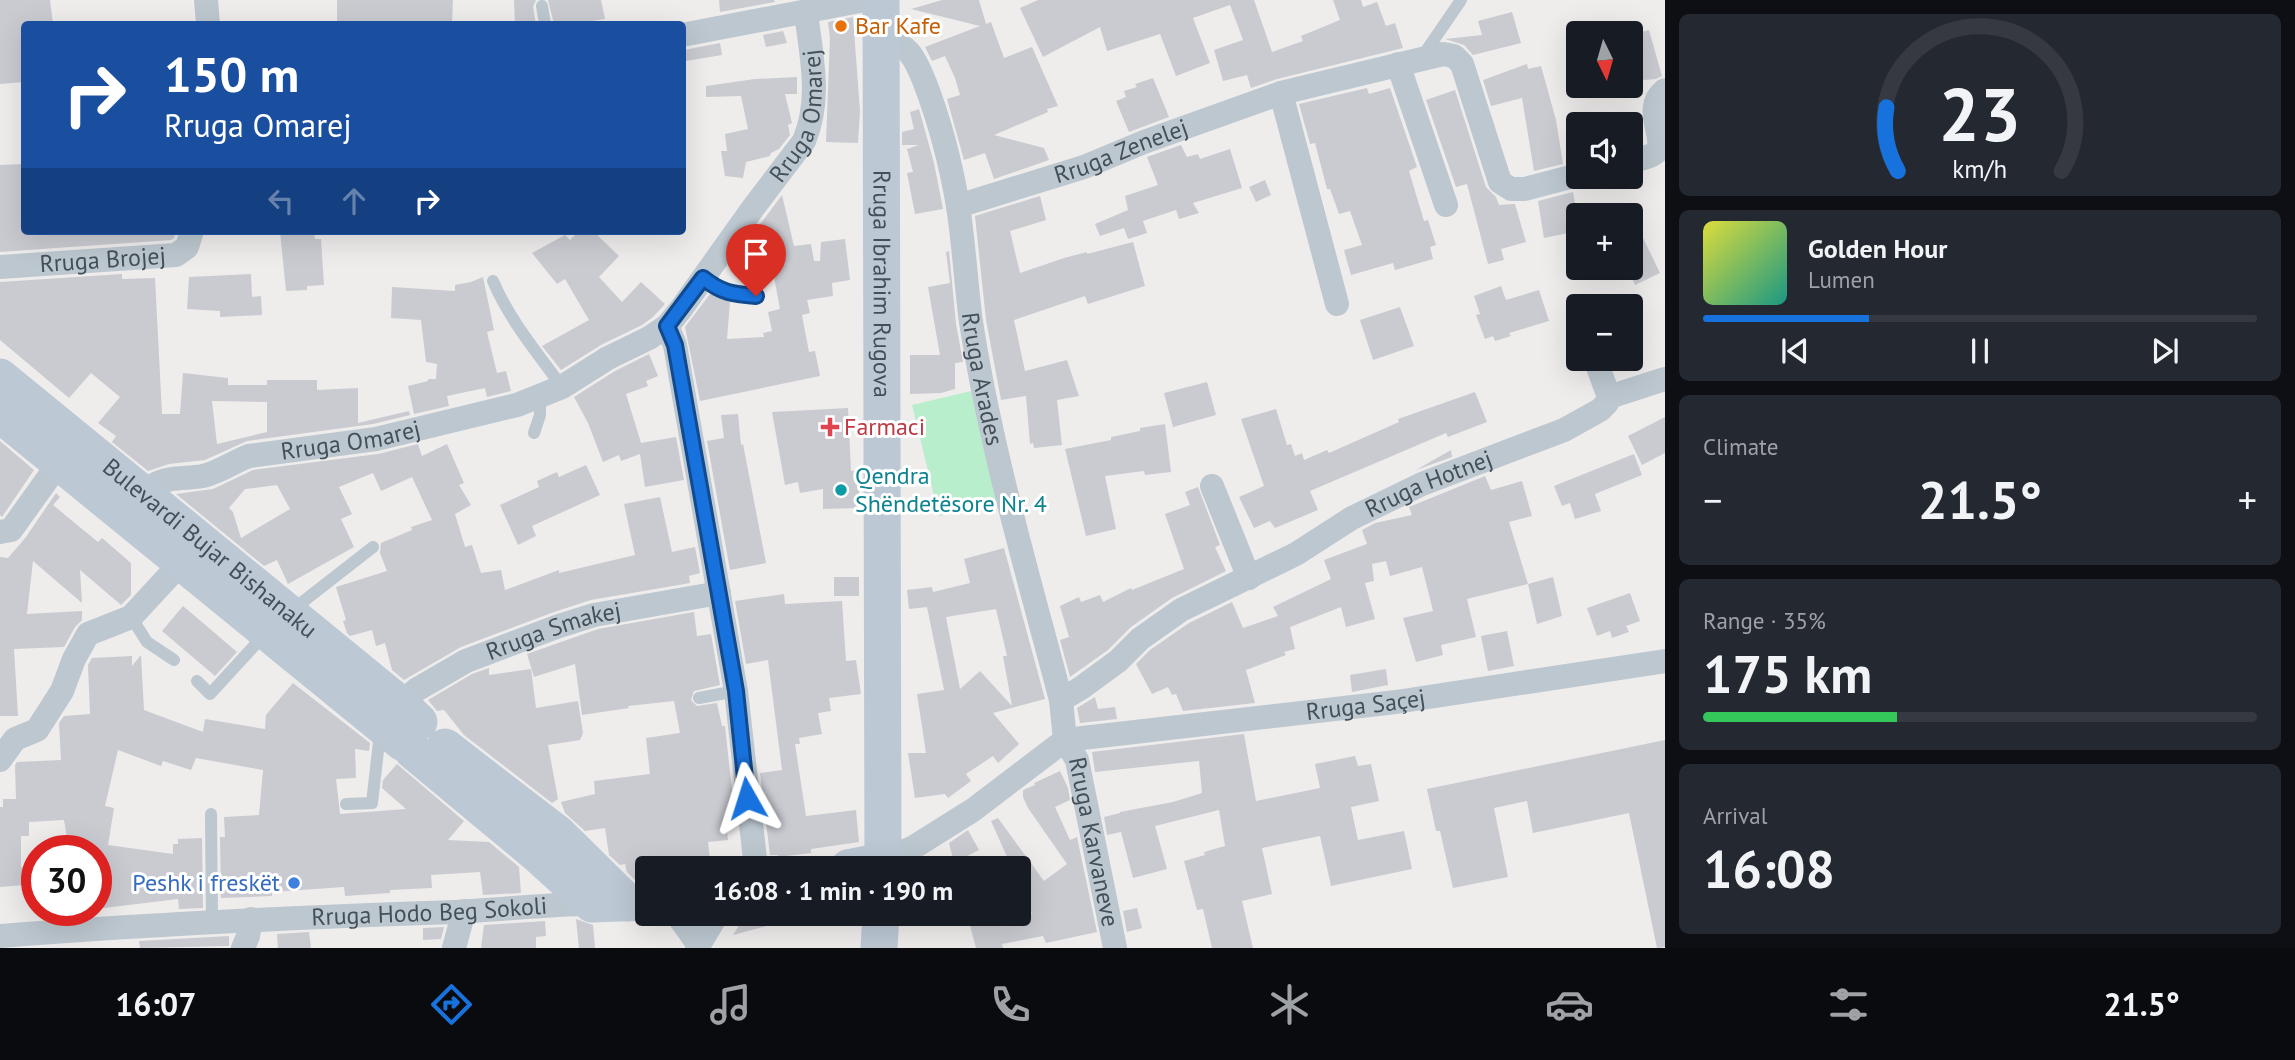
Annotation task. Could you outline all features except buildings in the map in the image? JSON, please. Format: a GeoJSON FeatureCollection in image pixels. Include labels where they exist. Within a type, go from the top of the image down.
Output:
{"type":"FeatureCollection","features":[{"type":"Feature","properties":{"kind":"main road","name":"Rruga Ibrahim Rugova"},"geometry":{"type":"LineString","coordinates":[[881,18],[883,856]]}},
{"type":"Feature","properties":{"kind":"main road","name":"Bulevardi Bujar Bishanaku"},"geometry":{"type":"LineString","coordinates":[[0,377],[134,506],[409,731],[538,855],[623,903]]}},
{"type":"Feature","properties":{"kind":"main road","name":"Bulevardi Bujar Bishanaku"},"geometry":{"type":"LineString","coordinates":[[0,414],[59,463],[134,506],[181,563],[278,623]]}},
{"type":"Feature","properties":{"kind":"main road"},"geometry":{"type":"LineString","coordinates":[[879,948],[880,926]]}},
{"type":"Feature","properties":{"kind":"street"},"geometry":{"type":"LineString","coordinates":[[206,0],[208,21]]}},
{"type":"Feature","properties":{"kind":"street"},"geometry":{"type":"LineString","coordinates":[[686,34],[865,0]]}},
{"type":"Feature","properties":{"kind":"street","name":"Rruga Omarej"},"geometry":{"type":"LineString","coordinates":[[134,506],[152,486],[165,480],[203,476],[224,470],[249,456],[376,439],[516,405],[551,392],[667,326],[804,141],[812,122],[815,104],[806,12]]}},
{"type":"Feature","properties":{"kind":"street","name":"Rruga Arades"},"geometry":{"type":"LineString","coordinates":[[881,18],[916,62],[939,128],[958,206],[972,323],[1000,467],[1061,701],[1065,740]]}},
{"type":"Feature","properties":{"kind":"street","name":"Rruga Zenelej"},"geometry":{"type":"LineString","coordinates":[[958,206],[1084,167],[1144,142],[1281,93],[1443,54],[1454,56],[1462,64],[1500,183],[1511,189],[1525,189],[1566,178]]}},
{"type":"Feature","properties":{"kind":"street"},"geometry":{"type":"LineString","coordinates":[[1410,62],[1446,205]]}},
{"type":"Feature","properties":{"kind":"street"},"geometry":{"type":"LineString","coordinates":[[1643,158],[1658,150],[1660,142],[1655,118],[1656,103],[1661,92],[1665,90]]}},
{"type":"Feature","properties":{"kind":"street"},"geometry":{"type":"LineString","coordinates":[[1281,93],[1338,304]]}},
{"type":"Feature","properties":{"kind":"street","name":"Rruga Brojej"},"geometry":{"type":"LineString","coordinates":[[0,267],[176,255],[187,247],[191,235]]}},
{"type":"Feature","properties":{"kind":"street"},"geometry":{"type":"LineString","coordinates":[[667,326],[675,345],[736,691],[755,856]]}},
{"type":"Feature","properties":{"kind":"street"},"geometry":{"type":"LineString","coordinates":[[1599,371],[1609,397]]}},
{"type":"Feature","properties":{"kind":"street","name":"Rruga Hotnej"},"geometry":{"type":"LineString","coordinates":[[1061,701],[1118,661],[1140,639],[1181,610],[1296,554],[1352,518],[1422,484],[1564,430],[1600,410],[1609,397],[1665,379]]}},
{"type":"Feature","properties":{"kind":"street"},"geometry":{"type":"LineString","coordinates":[[0,532],[11,530],[59,463]]}},
{"type":"Feature","properties":{"kind":"street"},"geometry":{"type":"LineString","coordinates":[[1212,486],[1249,578]]}},
{"type":"Feature","properties":{"kind":"street"},"geometry":{"type":"LineString","coordinates":[[0,761],[16,739],[37,730],[62,691],[74,659],[88,634],[131,617],[181,563]]}},
{"type":"Feature","properties":{"kind":"street","name":"Rruga Smakej"},"geometry":{"type":"LineString","coordinates":[[409,731],[416,690],[466,661],[594,615],[719,593]]}},
{"type":"Feature","properties":{"kind":"street","name":"Rruga Saçej"},"geometry":{"type":"LineString","coordinates":[[1065,740],[1396,702],[1665,661]]}},
{"type":"Feature","properties":{"kind":"street"},"geometry":{"type":"LineString","coordinates":[[898,856],[973,810],[1065,740]]}},
{"type":"Feature","properties":{"kind":"street","name":"Rruga Karvaneve"},"geometry":{"type":"LineString","coordinates":[[1065,740],[1077,760],[1115,948]]}},
{"type":"Feature","properties":{"kind":"street","name":"Rruga Hodo Beg Sokoli"},"geometry":{"type":"LineString","coordinates":[[17,940],[251,919],[623,903]]}},
{"type":"Feature","properties":{"kind":"street"},"geometry":{"type":"LineString","coordinates":[[454,948],[464,911]]}},
{"type":"Feature","properties":{"kind":"street"},"geometry":{"type":"LineString","coordinates":[[243,948],[251,919]]}},
{"type":"Feature","properties":{"kind":"street"},"geometry":{"type":"LineString","coordinates":[[685,926],[697,946],[710,926]]}},
{"type":"Feature","properties":{"kind":"lane"},"geometry":{"type":"LineString","coordinates":[[1410,62],[1461,0]]}},
{"type":"Feature","properties":{"kind":"lane"},"geometry":{"type":"LineString","coordinates":[[542,6],[544,21]]}},
{"type":"Feature","properties":{"kind":"lane"},"geometry":{"type":"LineString","coordinates":[[703,278],[728,293],[756,296]]}},
{"type":"Feature","properties":{"kind":"lane"},"geometry":{"type":"LineString","coordinates":[[493,281],[551,392],[534,433]]}},
{"type":"Feature","properties":{"kind":"lane"},"geometry":{"type":"LineString","coordinates":[[278,623],[373,547]]}},
{"type":"Feature","properties":{"kind":"lane"},"geometry":{"type":"LineString","coordinates":[[131,617],[147,642],[174,660]]}},
{"type":"Feature","properties":{"kind":"lane","name":"Bulevardi Bujar Bishanaku"},"geometry":{"type":"LineString","coordinates":[[197,681],[210,694],[278,623]]}},
{"type":"Feature","properties":{"kind":"lane"},"geometry":{"type":"LineString","coordinates":[[699,698],[736,691]]}},
{"type":"Feature","properties":{"kind":"lane"},"geometry":{"type":"LineString","coordinates":[[346,804],[372,803],[379,742],[409,731]]}},
{"type":"Feature","properties":{"kind":"lane"},"geometry":{"type":"LineString","coordinates":[[211,814],[212,922]]}},
{"type":"Feature","properties":{"kind":"green space"},"geometry":{"type":"Polygon","coordinates":[[[971,391],[999,502],[939,516],[912,405],[971,391]]]}},
{"type":"Feature","properties":{"kind":"place","name":"Bar Kafe"},"geometry":{"type":"Point","coordinates":[841,26]}},
{"type":"Feature","properties":{"kind":"place","name":"Farmaci"},"geometry":{"type":"Point","coordinates":[830,427]}},
{"type":"Feature","properties":{"kind":"place","name":"Qendra Shëndetësore Nr. 4"},"geometry":{"type":"Point","coordinates":[841,490]}},
{"type":"Feature","properties":{"kind":"place","name":"Peshk i freskët"},"geometry":{"type":"Point","coordinates":[294,883]}},
{"type":"Feature","properties":{"kind":"route"},"geometry":{"type":"LineString","coordinates":[[747,798],[736,691],[675,345],[667,326],[703,278],[728,293],[756,296]]}}]}
